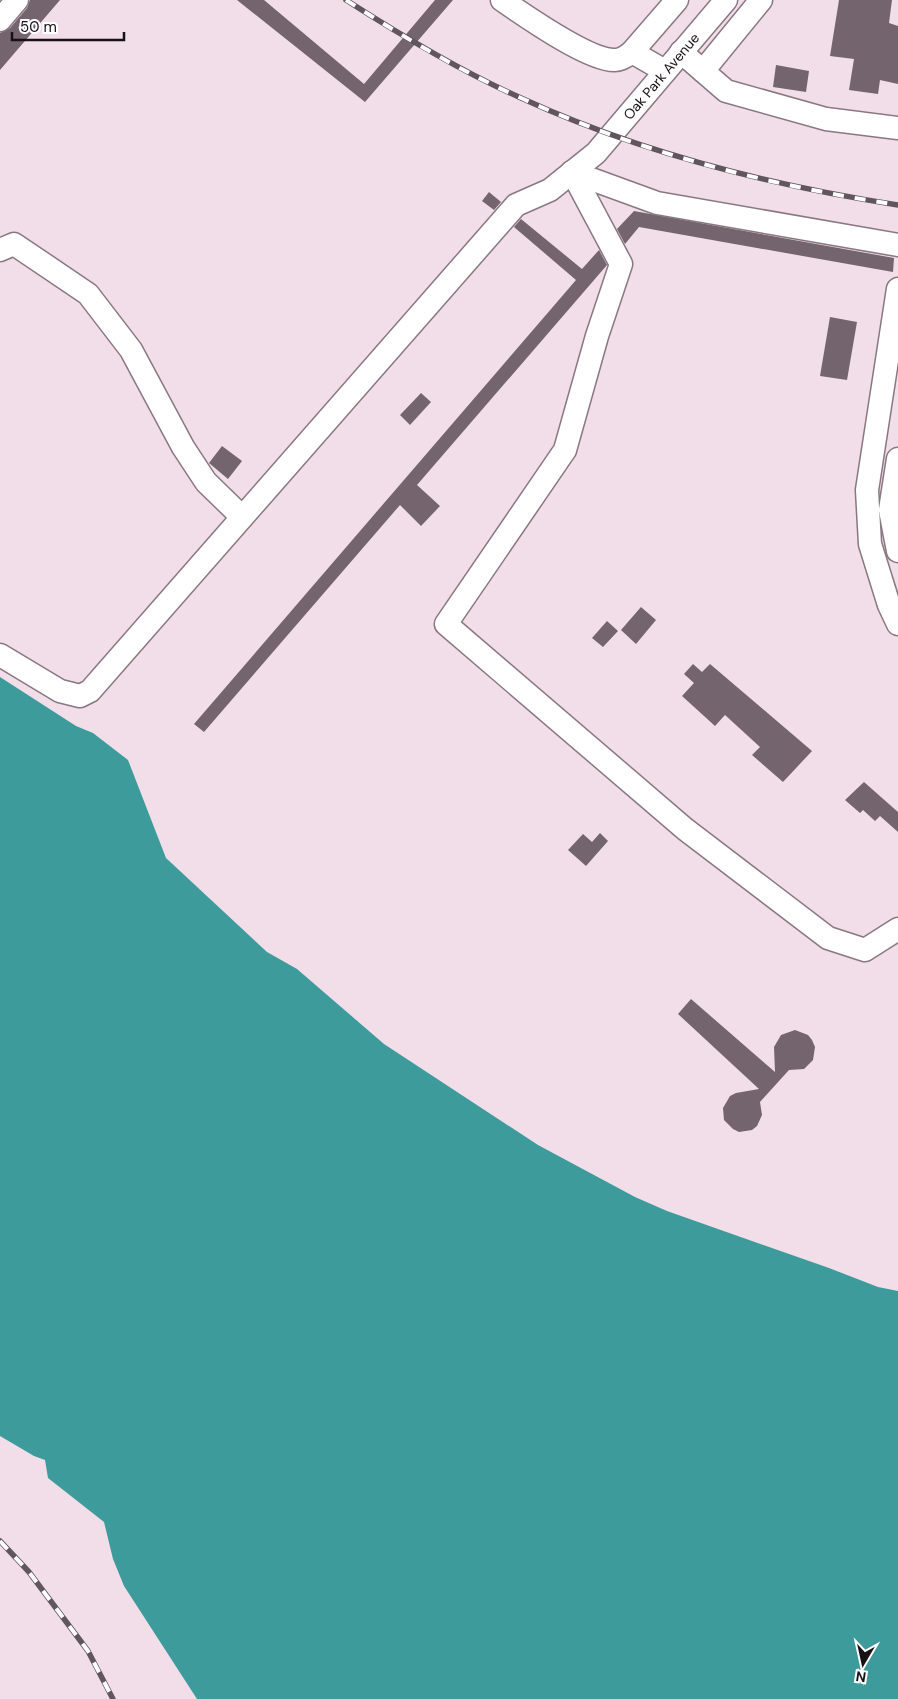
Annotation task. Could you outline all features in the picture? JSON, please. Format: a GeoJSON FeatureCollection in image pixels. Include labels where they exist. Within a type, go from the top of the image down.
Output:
{"type":"FeatureCollection","features":[{"type":"Feature","properties":{"kind":"street"},"geometry":{"type":"LineString","coordinates":[[0,20],[17,0]]}},
{"type":"Feature","properties":{"kind":"street"},"geometry":{"type":"LineString","coordinates":[[502,0],[528,18],[598,58],[614,60],[632,52],[677,0]]}},
{"type":"Feature","properties":{"kind":"street","name":"Oak Park Avenue"},"geometry":{"type":"LineString","coordinates":[[0,655],[60,691],[80,696],[90,691],[516,205],[550,190],[596,153],[726,0]]}},
{"type":"Feature","properties":{"kind":"street"},"geometry":{"type":"LineString","coordinates":[[703,71],[761,0]]}},
{"type":"Feature","properties":{"kind":"street"},"geometry":{"type":"LineString","coordinates":[[632,52],[665,71]]}},
{"type":"Feature","properties":{"kind":"street"},"geometry":{"type":"LineString","coordinates":[[681,52],[726,91],[826,119],[898,128]]}},
{"type":"Feature","properties":{"kind":"street"},"geometry":{"type":"LineString","coordinates":[[572,172],[657,203],[898,245]]}},
{"type":"Feature","properties":{"kind":"street"},"geometry":{"type":"LineString","coordinates":[[572,172],[621,264],[597,336],[565,450],[446,624],[685,828],[828,938],[865,950],[898,929]]}},
{"type":"Feature","properties":{"kind":"street"},"geometry":{"type":"LineString","coordinates":[[0,250],[14,244],[88,294],[131,350],[183,447],[206,482],[242,517]]}},
{"type":"Feature","properties":{"kind":"street"},"geometry":{"type":"LineString","coordinates":[[898,289],[867,490],[870,544],[889,605],[898,624]]}},
{"type":"Feature","properties":{"kind":"street"},"geometry":{"type":"LineString","coordinates":[[898,459],[890,510],[898,551]]}},
{"type":"Feature","properties":{"kind":"water"},"geometry":{"type":"Polygon","coordinates":[[[0,677],[76,726],[93,733],[128,760],[166,858],[267,952],[297,969],[384,1044],[538,1145],[635,1197],[667,1211],[878,1287],[898,1291],[898,1699],[197,1699],[124,1586],[113,1559],[104,1522],[48,1478],[45,1460],[34,1456],[0,1436],[0,677]]]}},
{"type":"Feature","properties":{"kind":"building"},"geometry":{"type":"Polygon","coordinates":[[[30,0],[60,0],[0,70],[0,33],[10,28],[27,8],[30,0]]]}},
{"type":"Feature","properties":{"kind":"building"},"geometry":{"type":"Polygon","coordinates":[[[237,0],[264,0],[364,84],[435,0],[453,0],[365,102],[237,0]]]}},
{"type":"Feature","properties":{"kind":"building"},"geometry":{"type":"Polygon","coordinates":[[[839,0],[892,0],[889,23],[898,26],[898,84],[880,80],[878,94],[849,90],[854,59],[830,56],[839,0]]]}},
{"type":"Feature","properties":{"kind":"building"},"geometry":{"type":"Polygon","coordinates":[[[776,65],[809,71],[806,92],[773,87],[776,65]]]}},
{"type":"Feature","properties":{"kind":"building"},"geometry":{"type":"Polygon","coordinates":[[[489,192],[501,202],[494,210],[482,201],[489,192]]]}},
{"type":"Feature","properties":{"kind":"building"},"geometry":{"type":"Polygon","coordinates":[[[634,211],[894,258],[893,272],[639,227],[625,244],[617,229],[634,211]]]}},
{"type":"Feature","properties":{"kind":"building"},"geometry":{"type":"Polygon","coordinates":[[[521,219],[582,269],[599,250],[607,265],[417,485],[440,506],[421,526],[400,505],[204,732],[194,724],[576,280],[514,227],[521,219]]]}},
{"type":"Feature","properties":{"kind":"building"},"geometry":{"type":"Polygon","coordinates":[[[830,317],[857,322],[847,380],[820,376],[830,317]]]}},
{"type":"Feature","properties":{"kind":"building"},"geometry":{"type":"Polygon","coordinates":[[[421,393],[431,402],[410,425],[400,415],[421,393]]]}},
{"type":"Feature","properties":{"kind":"building"},"geometry":{"type":"Polygon","coordinates":[[[222,446],[242,461],[228,479],[209,463],[222,446]]]}},
{"type":"Feature","properties":{"kind":"building"},"geometry":{"type":"Polygon","coordinates":[[[641,607],[656,620],[636,644],[621,630],[641,607]]]}},
{"type":"Feature","properties":{"kind":"building"},"geometry":{"type":"Polygon","coordinates":[[[607,621],[618,631],[603,647],[592,638],[607,621]]]}},
{"type":"Feature","properties":{"kind":"building"},"geometry":{"type":"Polygon","coordinates":[[[693,664],[702,672],[710,664],[812,751],[783,782],[752,755],[760,747],[725,715],[715,726],[682,696],[694,683],[684,674],[693,664]]]}},
{"type":"Feature","properties":{"kind":"building"},"geometry":{"type":"Polygon","coordinates":[[[864,782],[898,812],[898,832],[880,816],[875,821],[863,810],[860,813],[845,800],[864,782]]]}},
{"type":"Feature","properties":{"kind":"building"},"geometry":{"type":"Polygon","coordinates":[[[600,833],[608,841],[586,866],[568,850],[583,834],[592,842],[600,833]]]}},
{"type":"Feature","properties":{"kind":"building"},"geometry":{"type":"Polygon","coordinates":[[[691,999],[775,1072],[774,1047],[781,1035],[795,1030],[808,1035],[812,1040],[815,1047],[813,1060],[804,1069],[789,1070],[760,1102],[762,1115],[757,1126],[752,1130],[739,1132],[733,1129],[724,1120],[723,1108],[730,1096],[736,1093],[759,1089],[678,1014],[691,999]]]}},
{"type":"Feature","properties":{"kind":"railway"},"geometry":{"type":"LineString","coordinates":[[346,0],[454,65],[566,118],[659,151],[706,165],[801,188],[898,205]]}},
{"type":"Feature","properties":{"kind":"railway"},"geometry":{"type":"LineString","coordinates":[[0,1541],[29,1572],[88,1651],[113,1699]]}}]}
